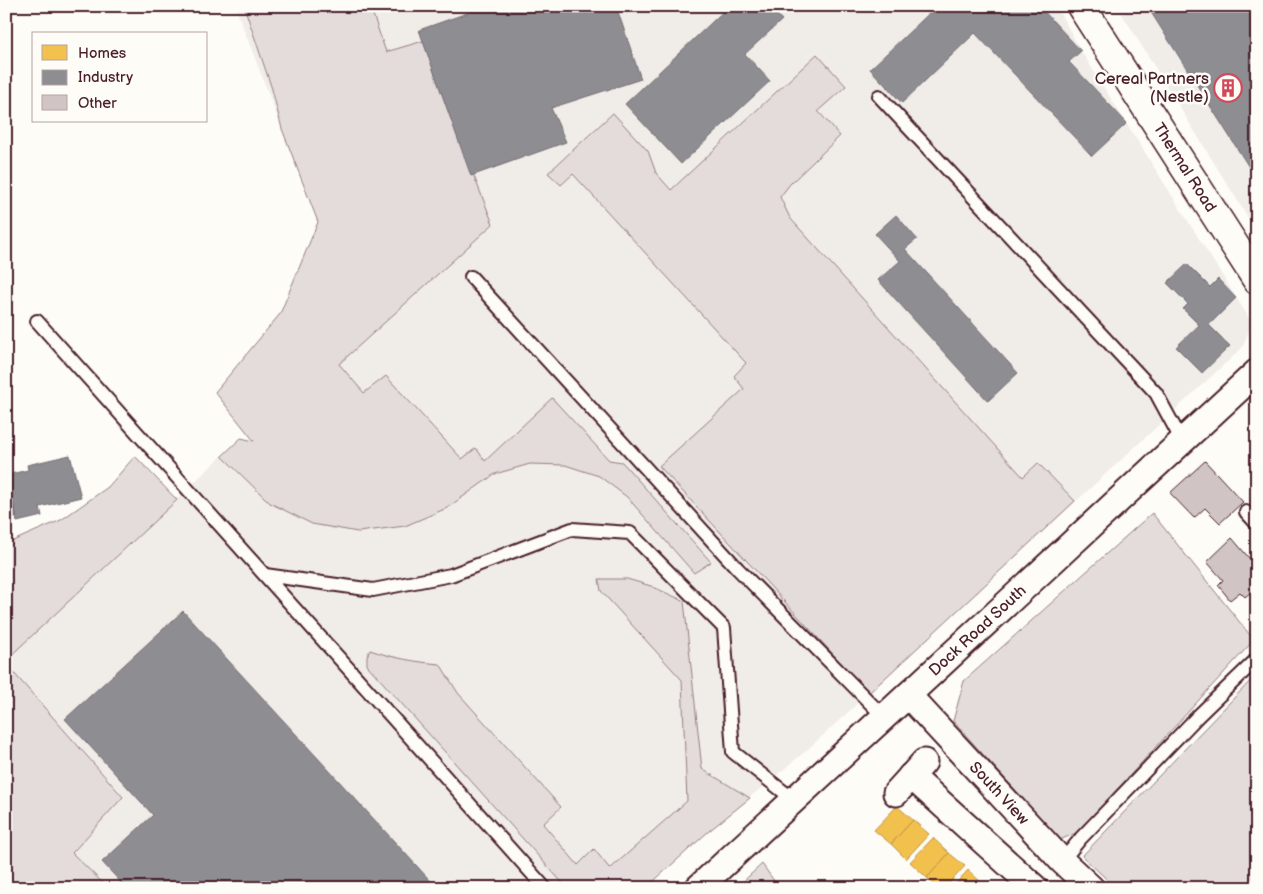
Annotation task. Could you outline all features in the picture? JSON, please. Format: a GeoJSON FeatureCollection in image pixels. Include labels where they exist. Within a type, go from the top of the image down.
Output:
{"type":"FeatureCollection","features":[{"type":"Feature","properties":{"kind":"street","name":"Thermal Road"},"geometry":{"type":"LineString","coordinates":[[1081,6],[1257,280]]}},
{"type":"Feature","properties":{"kind":"street","name":"Dock Road South"},"geometry":{"type":"LineString","coordinates":[[698,888],[1257,372]]}},
{"type":"Feature","properties":{"kind":"street","name":"South View"},"geometry":{"type":"LineString","coordinates":[[908,695],[1062,861],[1091,888]]}},
{"type":"Feature","properties":{"kind":"street"},"geometry":{"type":"LineString","coordinates":[[910,777],[1034,888]]}},
{"type":"Feature","properties":{"kind":"street"},"geometry":{"type":"LineString","coordinates":[[1041,888],[1062,861]]}},
{"type":"Feature","properties":{"kind":"lane"},"geometry":{"type":"LineString","coordinates":[[879,96],[1156,393],[1182,441]]}},
{"type":"Feature","properties":{"kind":"lane"},"geometry":{"type":"LineString","coordinates":[[471,277],[738,569],[884,717]]}},
{"type":"Feature","properties":{"kind":"lane"},"geometry":{"type":"LineString","coordinates":[[37,321],[545,888]]}},
{"type":"Feature","properties":{"kind":"lane"},"geometry":{"type":"LineString","coordinates":[[1246,512],[1257,524]]}},
{"type":"Feature","properties":{"kind":"lane"},"geometry":{"type":"LineString","coordinates":[[265,575],[373,590],[451,575],[572,530],[630,533],[724,628],[733,752],[794,800]]}},
{"type":"Feature","properties":{"kind":"lane"},"geometry":{"type":"LineString","coordinates":[[1062,861],[1081,838],[1191,723],[1257,659]]}},
{"type":"Feature","properties":{"kind":"shaded area"},"geometry":{"type":"Polygon","coordinates":[[[235,6],[1056,6],[1081,51],[1252,323],[1242,348],[807,750],[709,831],[646,888],[108,888],[72,853],[123,796],[6,664],[6,660],[241,438],[254,442],[493,223],[282,129],[235,6]]]}},
{"type":"Feature","properties":{"kind":"shaded area"},"geometry":{"type":"Polygon","coordinates":[[[244,6],[370,6],[386,52],[423,41],[493,224],[339,364],[364,393],[386,376],[462,459],[476,448],[485,461],[552,398],[609,460],[622,462],[711,562],[694,573],[627,497],[599,476],[565,465],[530,464],[495,474],[447,508],[405,526],[358,532],[312,524],[270,503],[222,456],[241,438],[254,441],[215,392],[280,314],[318,222],[282,129],[272,89],[244,6]]]}},
{"type":"Feature","properties":{"kind":"shaded area","name":"Cereal Partners (Nestle)"},"geometry":{"type":"Polygon","coordinates":[[[1117,6],[1257,6],[1257,232],[1117,6]]]}},
{"type":"Feature","properties":{"kind":"shaded area"},"geometry":{"type":"Polygon","coordinates":[[[817,54],[846,86],[818,111],[840,136],[790,184],[780,197],[790,218],[1023,477],[1038,463],[1075,501],[869,693],[659,466],[744,389],[734,376],[746,363],[573,174],[561,185],[548,173],[613,113],[648,151],[656,173],[671,190],[817,54]]]}},
{"type":"Feature","properties":{"kind":"shaded area"},"geometry":{"type":"Polygon","coordinates":[[[135,456],[177,500],[6,660],[6,544],[61,520],[108,487],[135,456]]]}},
{"type":"Feature","properties":{"kind":"shaded area"},"geometry":{"type":"Polygon","coordinates":[[[1152,513],[1254,640],[1078,832],[1060,840],[953,721],[964,681],[1152,513]]]}},
{"type":"Feature","properties":{"kind":"shaded area"},"geometry":{"type":"Polygon","coordinates":[[[599,579],[627,579],[651,586],[684,601],[702,769],[750,798],[709,831],[646,888],[567,888],[367,665],[367,656],[370,650],[405,659],[440,664],[458,693],[561,807],[543,824],[578,865],[594,849],[610,869],[687,801],[682,680],[601,591],[599,579]]]}},
{"type":"Feature","properties":{"kind":"shaded area"},"geometry":{"type":"Polygon","coordinates":[[[6,664],[123,797],[72,853],[108,888],[6,888],[6,664]]]}},
{"type":"Feature","properties":{"kind":"shaded area"},"geometry":{"type":"Polygon","coordinates":[[[1257,674],[1257,888],[1116,888],[1082,856],[1257,674]]]}},
{"type":"Feature","properties":{"kind":"shaded area"},"geometry":{"type":"Polygon","coordinates":[[[762,864],[777,885],[776,888],[736,888],[762,864]]]}},
{"type":"Feature","properties":{"kind":"building: Homes"},"geometry":{"type":"Polygon","coordinates":[[[897,806],[913,820],[891,844],[874,830],[897,806]]]}},
{"type":"Feature","properties":{"kind":"building: Homes"},"geometry":{"type":"Polygon","coordinates":[[[913,820],[929,834],[906,859],[891,844],[913,820]]]}},
{"type":"Feature","properties":{"kind":"building: Homes"},"geometry":{"type":"Polygon","coordinates":[[[933,838],[949,853],[927,878],[910,862],[933,838]]]}},
{"type":"Feature","properties":{"kind":"building: Homes"},"geometry":{"type":"Polygon","coordinates":[[[949,853],[965,866],[945,888],[938,888],[927,878],[949,853]]]}},
{"type":"Feature","properties":{"kind":"building: Homes"},"geometry":{"type":"Polygon","coordinates":[[[968,870],[984,885],[981,888],[952,888],[968,870]]]}},
{"type":"Feature","properties":{"kind":"building: Industry"},"geometry":{"type":"Polygon","coordinates":[[[487,6],[616,6],[641,79],[551,108],[566,142],[471,176],[419,30],[487,6]]]}},
{"type":"Feature","properties":{"kind":"building: Industry"},"geometry":{"type":"Polygon","coordinates":[[[729,6],[769,6],[782,20],[745,54],[770,81],[681,164],[625,104],[729,6]]]}},
{"type":"Feature","properties":{"kind":"building: Industry"},"geometry":{"type":"Polygon","coordinates":[[[937,6],[1039,6],[1081,51],[1069,62],[1127,123],[1092,156],[975,33],[902,103],[870,69],[937,6]]]}},
{"type":"Feature","properties":{"kind":"building: Industry","name":"Cereal Partners (Nestle)"},"geometry":{"type":"Polygon","coordinates":[[[1147,6],[1257,6],[1257,169],[1252,172],[1147,6]]]}},
{"type":"Feature","properties":{"kind":"building: Industry"},"geometry":{"type":"Polygon","coordinates":[[[896,215],[917,239],[905,249],[1018,373],[988,401],[878,280],[900,261],[875,234],[896,215]]]}},
{"type":"Feature","properties":{"kind":"building: Industry"},"geometry":{"type":"Polygon","coordinates":[[[1187,264],[1210,287],[1218,279],[1236,298],[1209,325],[1230,346],[1202,373],[1176,347],[1199,325],[1183,309],[1188,304],[1167,283],[1187,264]]]}},
{"type":"Feature","properties":{"kind":"building: Industry"},"geometry":{"type":"Polygon","coordinates":[[[70,455],[81,497],[40,507],[42,516],[17,522],[6,475],[28,470],[27,465],[70,455]]]}},
{"type":"Feature","properties":{"kind":"building: Industry"},"geometry":{"type":"Polygon","coordinates":[[[6,477],[17,517],[6,520],[6,477]]]}},
{"type":"Feature","properties":{"kind":"building: Industry"},"geometry":{"type":"Polygon","coordinates":[[[183,611],[437,888],[126,888],[102,862],[153,815],[65,719],[183,611]]]}},
{"type":"Feature","properties":{"kind":"building: Other"},"geometry":{"type":"Polygon","coordinates":[[[1205,461],[1243,502],[1220,523],[1205,508],[1194,518],[1170,493],[1205,461]]]}},
{"type":"Feature","properties":{"kind":"building: Other"},"geometry":{"type":"Polygon","coordinates":[[[1232,538],[1249,558],[1252,555],[1257,560],[1257,587],[1245,597],[1240,592],[1230,600],[1218,585],[1223,580],[1207,562],[1232,538]]]}},
{"type":"Feature","properties":{"kind":"place","name":"Cereal Partners (Nestle)"},"geometry":{"type":"Point","coordinates":[1228,88]}}]}
